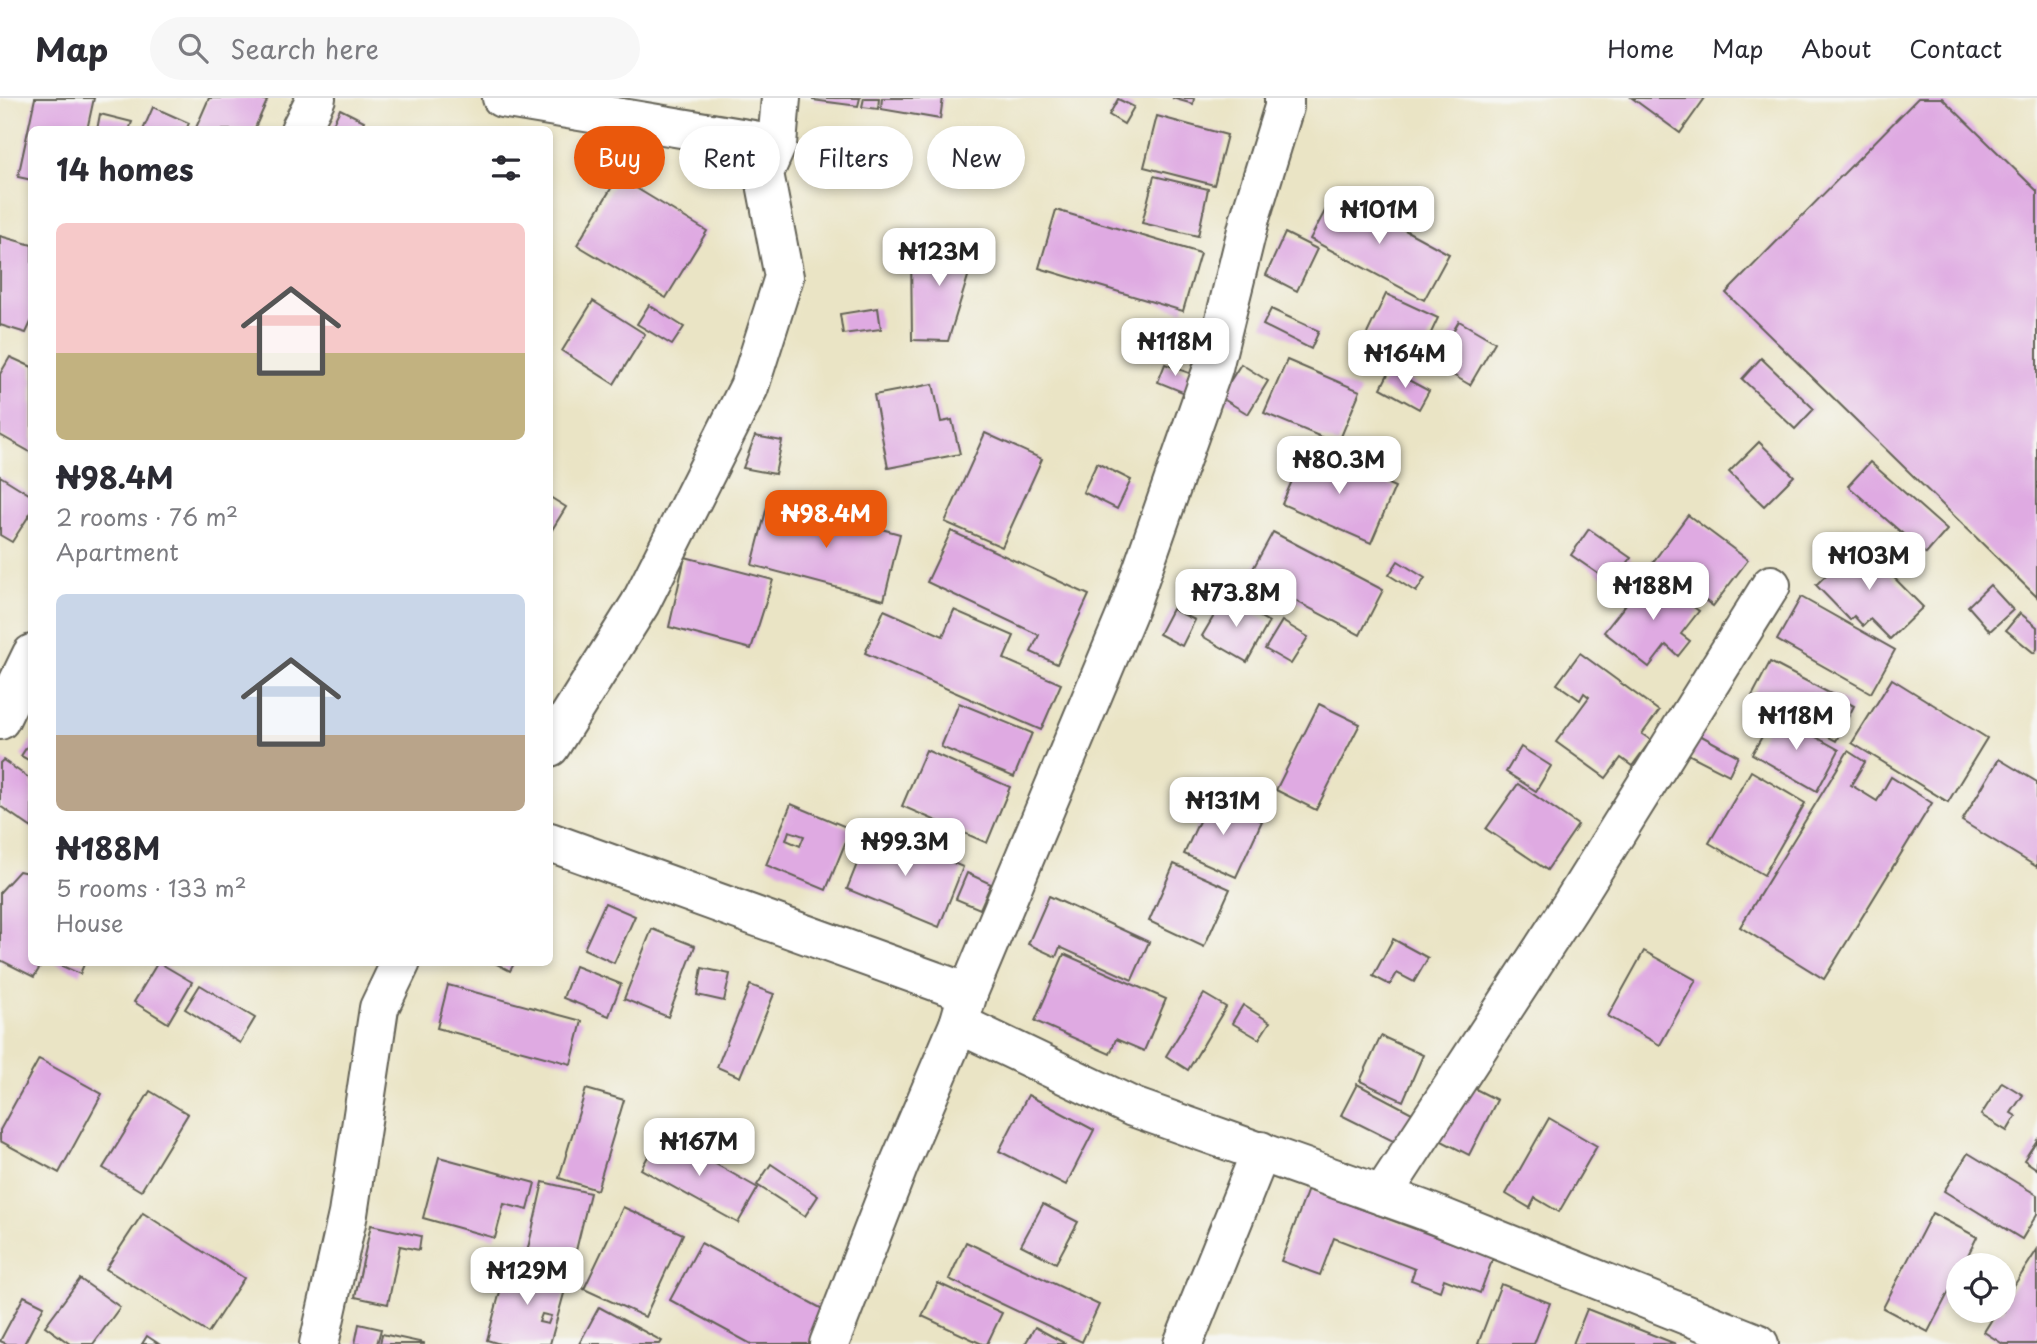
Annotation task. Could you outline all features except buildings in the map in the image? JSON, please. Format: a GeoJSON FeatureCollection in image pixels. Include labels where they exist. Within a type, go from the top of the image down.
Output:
{"type":"FeatureCollection","features":[{"type":"Feature","properties":{"kind":"street"},"geometry":{"type":"LineString","coordinates":[[302,126],[316,98]]}},
{"type":"Feature","properties":{"kind":"street"},"geometry":{"type":"LineString","coordinates":[[502,98],[679,128]]}},
{"type":"Feature","properties":{"kind":"street"},"geometry":{"type":"LineString","coordinates":[[779,126],[781,98]]}},
{"type":"Feature","properties":{"kind":"street"},"geometry":{"type":"LineString","coordinates":[[829,1344],[898,1167],[1129,607],[1213,368],[1250,218],[1284,107],[1284,98]]}},
{"type":"Feature","properties":{"kind":"street"},"geometry":{"type":"LineString","coordinates":[[553,742],[640,604],[749,387],[784,277],[767,189]]}},
{"type":"Feature","properties":{"kind":"street"},"geometry":{"type":"LineString","coordinates":[[1382,1195],[1570,907],[1771,585]]}},
{"type":"Feature","properties":{"kind":"street"},"geometry":{"type":"LineString","coordinates":[[0,720],[28,662]]}},
{"type":"Feature","properties":{"kind":"street"},"geometry":{"type":"LineString","coordinates":[[553,843],[963,1008],[1133,1107],[1382,1195],[1759,1344]]}},
{"type":"Feature","properties":{"kind":"street"},"geometry":{"type":"LineString","coordinates":[[319,1344],[348,1214],[379,1008],[399,966]]}},
{"type":"Feature","properties":{"kind":"street"},"geometry":{"type":"LineString","coordinates":[[1183,1344],[1261,1151]]}}]}
